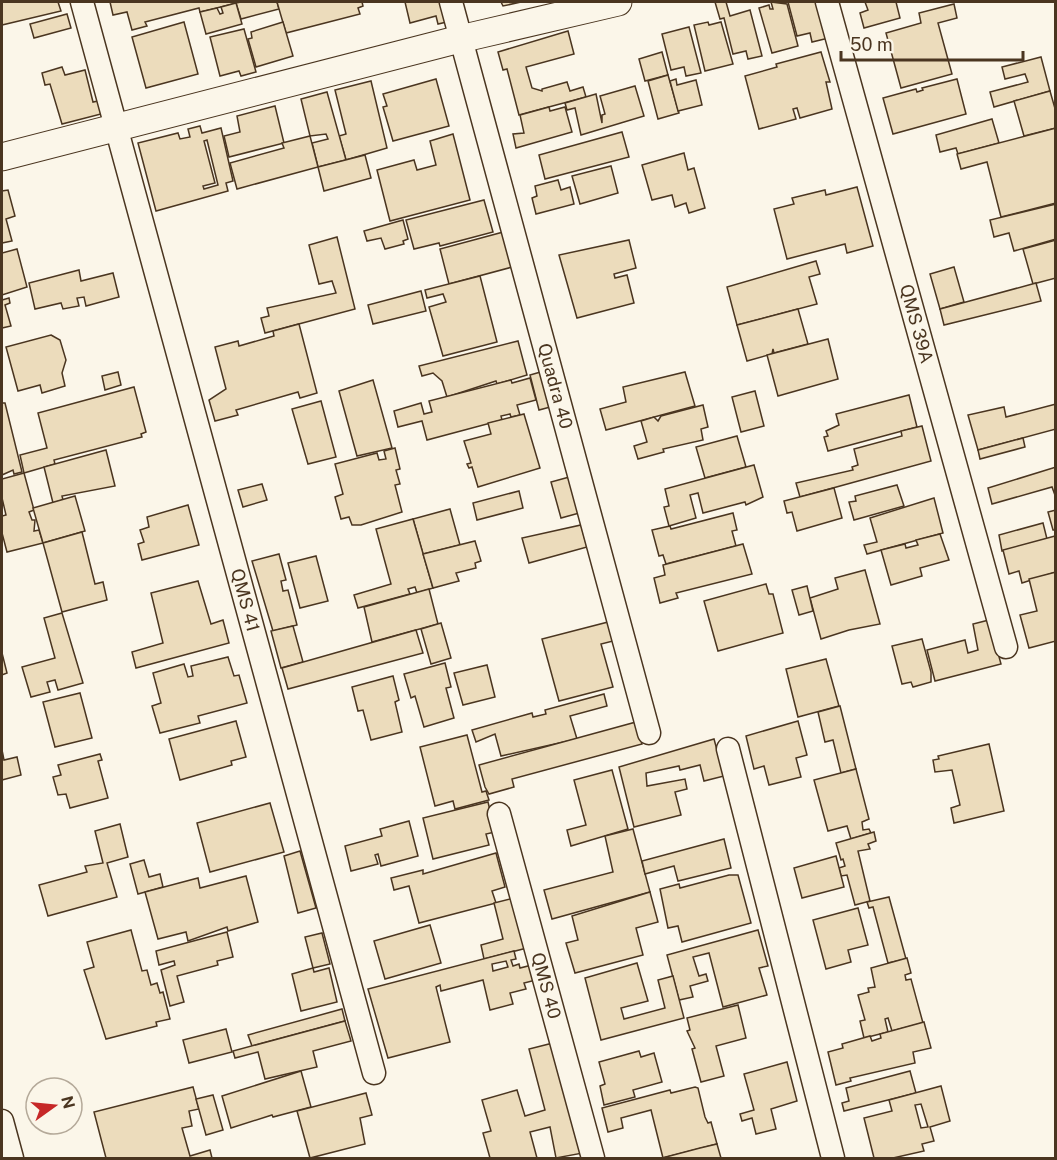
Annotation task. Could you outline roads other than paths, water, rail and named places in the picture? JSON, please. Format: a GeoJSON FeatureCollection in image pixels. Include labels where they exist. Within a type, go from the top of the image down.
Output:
{"type":"FeatureCollection","features":[{"type":"Feature","properties":{"kind":"street","name":"QMS 41"},"geometry":{"type":"LineString","coordinates":[[82,2],[114,127],[374,1072]]}},
{"type":"Feature","properties":{"kind":"street","name":"Quadra 40"},"geometry":{"type":"LineString","coordinates":[[451,2],[649,733]]}},
{"type":"Feature","properties":{"kind":"street"},"geometry":{"type":"LineString","coordinates":[[2,157],[460,39],[618,2]]}},
{"type":"Feature","properties":{"kind":"street","name":"QMS 39A"},"geometry":{"type":"LineString","coordinates":[[827,2],[1006,647]]}},
{"type":"Feature","properties":{"kind":"street"},"geometry":{"type":"LineString","coordinates":[[728,749],[833,1158]]}},
{"type":"Feature","properties":{"kind":"street","name":"QMS 40"},"geometry":{"type":"LineString","coordinates":[[499,814],[593,1158]]}},
{"type":"Feature","properties":{"kind":"street"},"geometry":{"type":"LineString","coordinates":[[2,1121],[12,1158]]}}]}
